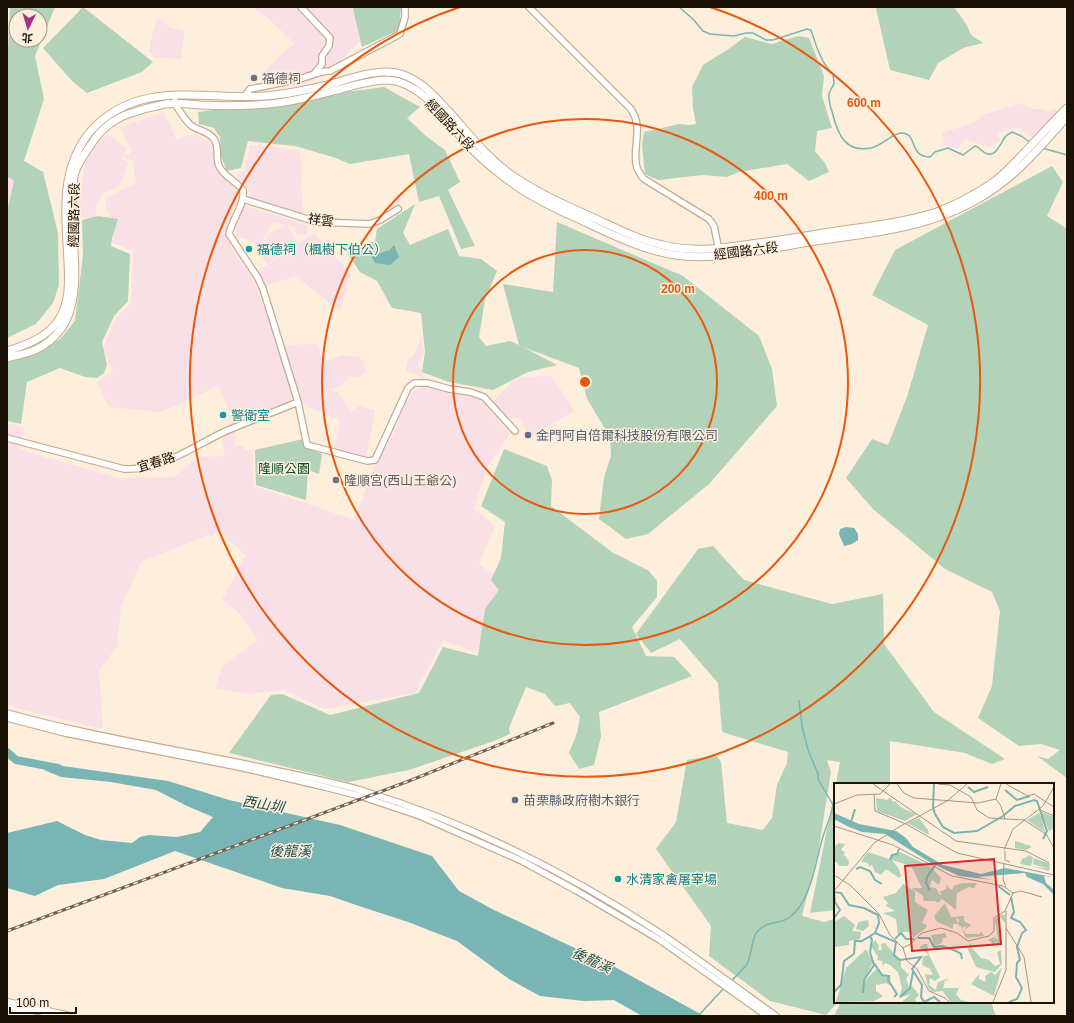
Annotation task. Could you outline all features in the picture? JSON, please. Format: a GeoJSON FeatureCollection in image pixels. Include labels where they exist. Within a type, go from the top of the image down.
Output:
{"type":"FeatureCollection","features":[{"type":"Feature","properties":{"kind":"highway"},"geometry":{"type":"LineString","coordinates":[[7,1003],[66,1016]]}},
{"type":"Feature","properties":{"kind":"highway"},"geometry":{"type":"LineString","coordinates":[[7,1011],[30,1016]]}},
{"type":"Feature","properties":{"kind":"main road","name":"經國路六段"},"geometry":{"type":"LineString","coordinates":[[7,351],[29,348],[47,333],[60,318],[68,296],[69,279],[65,195],[70,169],[80,146],[91,130],[99,122],[126,105],[139,100],[174,94],[213,95],[244,98],[278,95],[311,89],[381,72],[394,72],[406,75],[434,96],[482,148],[499,169]]}},
{"type":"Feature","properties":{"kind":"main road","name":"經國路六段"},"geometry":{"type":"LineString","coordinates":[[7,358],[52,339],[60,330],[72,307],[75,285],[72,206],[73,187],[74,174],[83,155],[96,135],[124,116],[162,104],[272,104],[320,95],[376,81],[389,80],[403,82],[431,102],[470,147],[530,195],[615,236],[640,246],[676,255],[702,256],[789,239],[896,221],[938,211],[967,198],[992,184],[1011,168],[1026,151],[1038,144]]}},
{"type":"Feature","properties":{"kind":"main road"},"geometry":{"type":"LineString","coordinates":[[244,98],[244,105]]}},
{"type":"Feature","properties":{"kind":"main road"},"geometry":{"type":"LineString","coordinates":[[1038,144],[1067,108]]}},
{"type":"Feature","properties":{"kind":"main road"},"geometry":{"type":"LineString","coordinates":[[1038,144],[1067,117]]}},
{"type":"Feature","properties":{"kind":"main road","name":"經國路六段"},"geometry":{"type":"LineString","coordinates":[[720,252],[915,224],[940,217],[963,208],[983,197],[1007,179],[1034,154],[1038,144]]}},
{"type":"Feature","properties":{"kind":"street"},"geometry":{"type":"LineString","coordinates":[[301,7],[330,38],[329,46],[322,56],[322,64],[314,75]]}},
{"type":"Feature","properties":{"kind":"street"},"geometry":{"type":"LineString","coordinates":[[244,98],[250,89],[274,85],[314,75],[322,71],[330,71],[400,34],[405,17],[405,7]]}},
{"type":"Feature","properties":{"kind":"street"},"geometry":{"type":"LineString","coordinates":[[529,7],[630,108],[637,126],[636,164],[640,174],[644,179],[709,219],[714,226],[720,252]]}},
{"type":"Feature","properties":{"kind":"street"},"geometry":{"type":"LineString","coordinates":[[174,94],[175,104],[191,125],[213,137],[218,147],[218,165],[227,177],[236,182],[243,190],[243,199],[230,228],[229,234],[258,278],[263,289],[298,402],[307,445],[367,461],[375,460],[408,388],[414,383],[428,382],[449,389],[470,392],[484,397],[515,431]]}},
{"type":"Feature","properties":{"kind":"street","name":"祥雲"},"geometry":{"type":"LineString","coordinates":[[243,199],[317,222],[370,224],[398,209]]}},
{"type":"Feature","properties":{"kind":"street","name":"宜春路"},"geometry":{"type":"LineString","coordinates":[[7,438],[124,469],[133,469],[148,467],[168,461],[226,431],[298,402]]}},
{"type":"Feature","properties":{"kind":"street"},"geometry":{"type":"LineString","coordinates":[[7,713],[66,729],[241,762],[325,781],[360,790],[422,811],[492,841],[580,885],[664,936],[776,1016]]}},
{"type":"Feature","properties":{"kind":"street"},"geometry":{"type":"LineString","coordinates":[[7,718],[65,733],[239,767],[311,784],[360,796],[420,816],[522,861],[583,894],[660,940],[767,1016]]}},
{"type":"Feature","properties":{"kind":"shaded area"},"geometry":{"type":"Polygon","coordinates":[[[252,7],[367,7],[363,38],[334,68],[309,83],[261,90],[264,72],[294,43],[269,19],[252,7]]]}},
{"type":"Feature","properties":{"kind":"shaded area"},"geometry":{"type":"Polygon","coordinates":[[[158,18],[169,27],[185,31],[181,59],[155,57],[149,51],[154,27],[158,18]]]}},
{"type":"Feature","properties":{"kind":"shaded area"},"geometry":{"type":"Polygon","coordinates":[[[1021,103],[1033,109],[1042,109],[1049,112],[1054,109],[1058,112],[1033,139],[1020,128],[1009,129],[997,134],[1000,140],[989,147],[966,139],[957,149],[945,145],[942,133],[973,123],[983,115],[1021,103]]]}},
{"type":"Feature","properties":{"kind":"shaded area"},"geometry":{"type":"Polygon","coordinates":[[[164,112],[176,139],[195,134],[212,145],[215,170],[236,189],[238,199],[225,232],[233,251],[252,279],[278,340],[295,401],[235,426],[235,446],[243,446],[244,450],[252,450],[254,486],[355,520],[372,471],[394,433],[404,407],[413,391],[426,386],[480,399],[510,434],[487,467],[474,509],[495,526],[479,564],[515,590],[475,652],[443,640],[415,693],[324,709],[284,690],[248,694],[215,688],[223,665],[258,640],[238,612],[222,600],[246,555],[219,531],[142,561],[121,606],[117,646],[99,671],[103,729],[8,706],[7,423],[24,427],[20,450],[119,478],[174,477],[198,457],[225,456],[222,438],[233,417],[218,386],[161,412],[109,407],[97,382],[113,371],[103,349],[114,321],[131,302],[133,251],[106,240],[111,220],[105,203],[108,197],[136,183],[133,161],[124,158],[126,154],[129,154],[132,151],[120,128],[164,112]]]}},
{"type":"Feature","properties":{"kind":"shaded area"},"geometry":{"type":"Polygon","coordinates":[[[107,134],[126,148],[122,159],[128,162],[124,177],[119,186],[104,193],[97,203],[95,218],[80,217],[80,198],[85,163],[96,145],[107,134]]]}},
{"type":"Feature","properties":{"kind":"shaded area"},"geometry":{"type":"Polygon","coordinates":[[[250,145],[300,150],[303,214],[249,198],[250,192],[244,183],[237,177],[237,174],[245,170],[250,145]]]}},
{"type":"Feature","properties":{"kind":"shaded area"},"geometry":{"type":"Polygon","coordinates":[[[7,172],[16,180],[7,235],[7,172]]]}},
{"type":"Feature","properties":{"kind":"shaded area"},"geometry":{"type":"Polygon","coordinates":[[[245,206],[296,221],[296,223],[307,225],[308,232],[305,235],[297,235],[295,227],[287,225],[298,243],[267,264],[259,252],[268,234],[286,225],[272,223],[260,246],[244,238],[237,238],[235,228],[245,206]]]}},
{"type":"Feature","properties":{"kind":"shaded area"},"geometry":{"type":"Polygon","coordinates":[[[314,233],[351,274],[340,311],[296,276],[266,286],[258,271],[314,233]]]}},
{"type":"Feature","properties":{"kind":"shaded area"},"geometry":{"type":"Polygon","coordinates":[[[421,339],[424,352],[418,365],[424,371],[424,380],[419,381],[420,376],[406,371],[406,368],[408,359],[412,358],[421,339]]]}},
{"type":"Feature","properties":{"kind":"shaded area"},"geometry":{"type":"Polygon","coordinates":[[[318,344],[323,362],[343,355],[359,357],[365,363],[363,367],[367,371],[357,378],[351,376],[340,386],[330,391],[337,391],[347,404],[350,412],[359,406],[375,410],[366,459],[333,451],[340,420],[307,407],[308,403],[305,405],[302,403],[284,345],[318,344]]]}},
{"type":"Feature","properties":{"kind":"shaded area"},"geometry":{"type":"Polygon","coordinates":[[[552,376],[574,411],[538,432],[539,434],[531,438],[519,418],[508,418],[503,414],[494,401],[511,383],[523,377],[552,376]]]}},
{"type":"Feature","properties":{"kind":"green space"},"geometry":{"type":"Polygon","coordinates":[[[10,7],[55,7],[48,24],[48,8],[10,8],[10,7]]]}},
{"type":"Feature","properties":{"kind":"green space"},"geometry":{"type":"Polygon","coordinates":[[[83,7],[153,62],[142,72],[87,93],[72,81],[43,48],[48,48],[48,43],[83,7]]]}},
{"type":"Feature","properties":{"kind":"green space"},"geometry":{"type":"Polygon","coordinates":[[[355,7],[401,7],[399,30],[362,47],[353,9],[355,7]]]}},
{"type":"Feature","properties":{"kind":"green space"},"geometry":{"type":"Polygon","coordinates":[[[876,7],[954,7],[967,25],[971,35],[983,43],[963,48],[938,63],[929,80],[890,70],[876,7]]]}},
{"type":"Feature","properties":{"kind":"green space"},"geometry":{"type":"Polygon","coordinates":[[[798,36],[809,38],[824,76],[822,96],[832,128],[817,131],[815,151],[825,163],[829,172],[809,181],[787,164],[739,172],[727,177],[702,175],[658,180],[645,174],[642,145],[644,132],[680,124],[696,124],[693,109],[692,87],[703,65],[745,37],[772,44],[798,36]]]}},
{"type":"Feature","properties":{"kind":"green space"},"geometry":{"type":"Polygon","coordinates":[[[8,48],[38,48],[35,56],[44,99],[24,161],[43,172],[58,233],[59,285],[53,303],[36,324],[7,338],[7,213],[14,181],[7,176],[8,48]]]}},
{"type":"Feature","properties":{"kind":"green space"},"geometry":{"type":"Polygon","coordinates":[[[384,87],[420,107],[407,118],[426,136],[445,150],[460,182],[448,190],[475,246],[461,249],[439,196],[419,202],[409,154],[350,164],[336,158],[295,146],[248,141],[241,168],[227,171],[221,157],[220,137],[214,128],[199,124],[198,112],[384,87]]]}},
{"type":"Feature","properties":{"kind":"green space"},"geometry":{"type":"Polygon","coordinates":[[[1052,166],[1063,182],[1047,216],[1067,229],[1067,778],[1037,756],[1048,759],[1060,750],[1041,744],[1019,746],[978,718],[992,686],[1000,611],[992,592],[945,569],[873,509],[846,478],[872,439],[888,445],[907,397],[928,325],[872,295],[895,250],[1052,166]]]}},
{"type":"Feature","properties":{"kind":"green space"},"geometry":{"type":"Polygon","coordinates":[[[415,204],[403,233],[410,245],[448,229],[459,256],[481,259],[497,271],[485,300],[479,337],[486,346],[510,341],[519,345],[503,284],[553,292],[557,222],[683,276],[759,336],[772,369],[777,406],[709,484],[648,534],[626,539],[599,519],[604,477],[611,456],[610,437],[587,399],[579,368],[523,347],[557,365],[528,372],[493,390],[449,382],[422,372],[425,352],[421,313],[392,308],[377,281],[360,272],[347,253],[375,241],[377,229],[415,204]]]}},
{"type":"Feature","properties":{"kind":"green space"},"geometry":{"type":"Polygon","coordinates":[[[98,216],[118,219],[111,246],[130,254],[128,301],[114,316],[102,342],[107,365],[104,373],[97,378],[85,377],[60,368],[27,382],[21,424],[7,421],[7,363],[39,353],[60,339],[75,321],[83,255],[82,220],[98,216]]]}},
{"type":"Feature","properties":{"kind":"green space","name":"隆順公園"},"geometry":{"type":"Polygon","coordinates":[[[303,439],[305,447],[322,454],[319,474],[308,470],[306,500],[256,485],[255,450],[303,439]]]}},
{"type":"Feature","properties":{"kind":"green space"},"geometry":{"type":"Polygon","coordinates":[[[504,449],[547,466],[552,480],[551,506],[612,552],[649,571],[657,581],[657,597],[632,627],[646,656],[674,657],[692,676],[599,712],[601,736],[594,765],[579,769],[569,753],[577,733],[580,717],[570,703],[555,706],[545,694],[526,687],[509,728],[510,734],[494,741],[409,770],[348,782],[229,753],[271,695],[282,694],[330,715],[419,693],[443,647],[478,656],[485,609],[499,590],[491,580],[501,558],[505,522],[481,506],[504,449]]]}},
{"type":"Feature","properties":{"kind":"green space"},"geometry":{"type":"Polygon","coordinates":[[[713,546],[744,580],[832,604],[883,594],[884,644],[934,712],[1005,759],[992,764],[965,753],[890,741],[890,783],[836,783],[840,762],[827,760],[831,772],[818,853],[802,916],[824,922],[834,919],[834,1003],[837,1003],[826,1015],[770,1001],[709,956],[711,926],[656,849],[676,822],[687,760],[716,755],[721,762],[727,823],[763,830],[772,818],[777,785],[787,763],[788,752],[722,732],[718,683],[680,639],[651,653],[636,634],[698,549],[713,546]]]}},
{"type":"Feature","properties":{"kind":"green space"},"geometry":{"type":"Polygon","coordinates":[[[834,795],[834,910],[810,913],[834,795]]]}},
{"type":"Feature","properties":{"kind":"green space"},"geometry":{"type":"Polygon","coordinates":[[[840,1003],[991,1003],[996,1016],[834,1016],[840,1003]]]}},
{"type":"Feature","properties":{"kind":"water"},"geometry":{"type":"Polygon","coordinates":[[[394,245],[399,257],[390,265],[375,263],[371,256],[390,250],[394,245]]]}},
{"type":"Feature","properties":{"kind":"water"},"geometry":{"type":"Polygon","coordinates":[[[846,527],[854,528],[858,534],[858,540],[852,544],[844,546],[839,534],[840,529],[846,527]]]}},
{"type":"Feature","properties":{"kind":"water","name":"後龍溪"},"geometry":{"type":"Polygon","coordinates":[[[49,764],[168,781],[229,800],[340,825],[432,856],[459,891],[494,910],[615,967],[704,1016],[642,1016],[614,1000],[584,1001],[540,996],[509,979],[457,941],[408,922],[330,896],[282,888],[175,851],[104,879],[58,885],[35,896],[7,888],[7,833],[57,821],[85,835],[101,840],[132,843],[140,837],[149,835],[177,837],[200,832],[213,817],[156,790],[111,782],[61,777],[44,770],[49,764]]]}},
{"type":"Feature","properties":{"kind":"waterway"},"geometry":{"type":"LineString","coordinates":[[679,7],[693,19],[703,31],[710,34],[734,36],[753,33],[766,40],[773,40],[807,29],[811,30],[822,59],[833,74],[834,83],[829,94],[829,99],[835,122],[844,141],[855,148],[862,149],[875,147],[894,135],[901,133],[910,137],[918,153],[923,156],[930,157],[935,152],[948,148],[963,155],[975,146],[986,153],[991,154],[998,148],[1005,137],[1012,132],[1030,142]]}},
{"type":"Feature","properties":{"kind":"waterway"},"geometry":{"type":"LineString","coordinates":[[1042,148],[1067,155]]}},
{"type":"Feature","properties":{"kind":"waterway"},"geometry":{"type":"LineString","coordinates":[[730,982],[747,964],[757,932],[769,924],[782,921],[790,917],[803,902],[808,892],[823,836],[832,810],[833,805],[818,779],[818,774],[808,750],[802,726],[799,701]]}},
{"type":"Feature","properties":{"kind":"waterway","name":"西山圳"},"geometry":{"type":"LineString","coordinates":[[7,752],[16,760],[58,768]]}},
{"type":"Feature","properties":{"kind":"waterway"},"geometry":{"type":"LineString","coordinates":[[698,1016],[725,987]]}},
{"type":"Feature","properties":{"kind":"railway"},"geometry":{"type":"LineString","coordinates":[[7,931],[409,781],[553,723]]}},
{"type":"Feature","properties":{"kind":"place","name":"福德祠"},"geometry":{"type":"Point","coordinates":[254,78]}},
{"type":"Feature","properties":{"kind":"place","name":"福德祠（楓樹下伯公）"},"geometry":{"type":"Point","coordinates":[249,249]}},
{"type":"Feature","properties":{"kind":"place","name":"警衛室"},"geometry":{"type":"Point","coordinates":[223,415]}},
{"type":"Feature","properties":{"kind":"place","name":"金門阿自倍爾科技股份有限公司"},"geometry":{"type":"Point","coordinates":[528,435]}},
{"type":"Feature","properties":{"kind":"place","name":"隆順宮(西山王爺公)"},"geometry":{"type":"Point","coordinates":[336,480]}},
{"type":"Feature","properties":{"kind":"place","name":"苗栗縣政府樹木銀行"},"geometry":{"type":"Point","coordinates":[515,800]}},
{"type":"Feature","properties":{"kind":"place","name":"水清家禽屠宰場"},"geometry":{"type":"Point","coordinates":[618,879]}}]}
